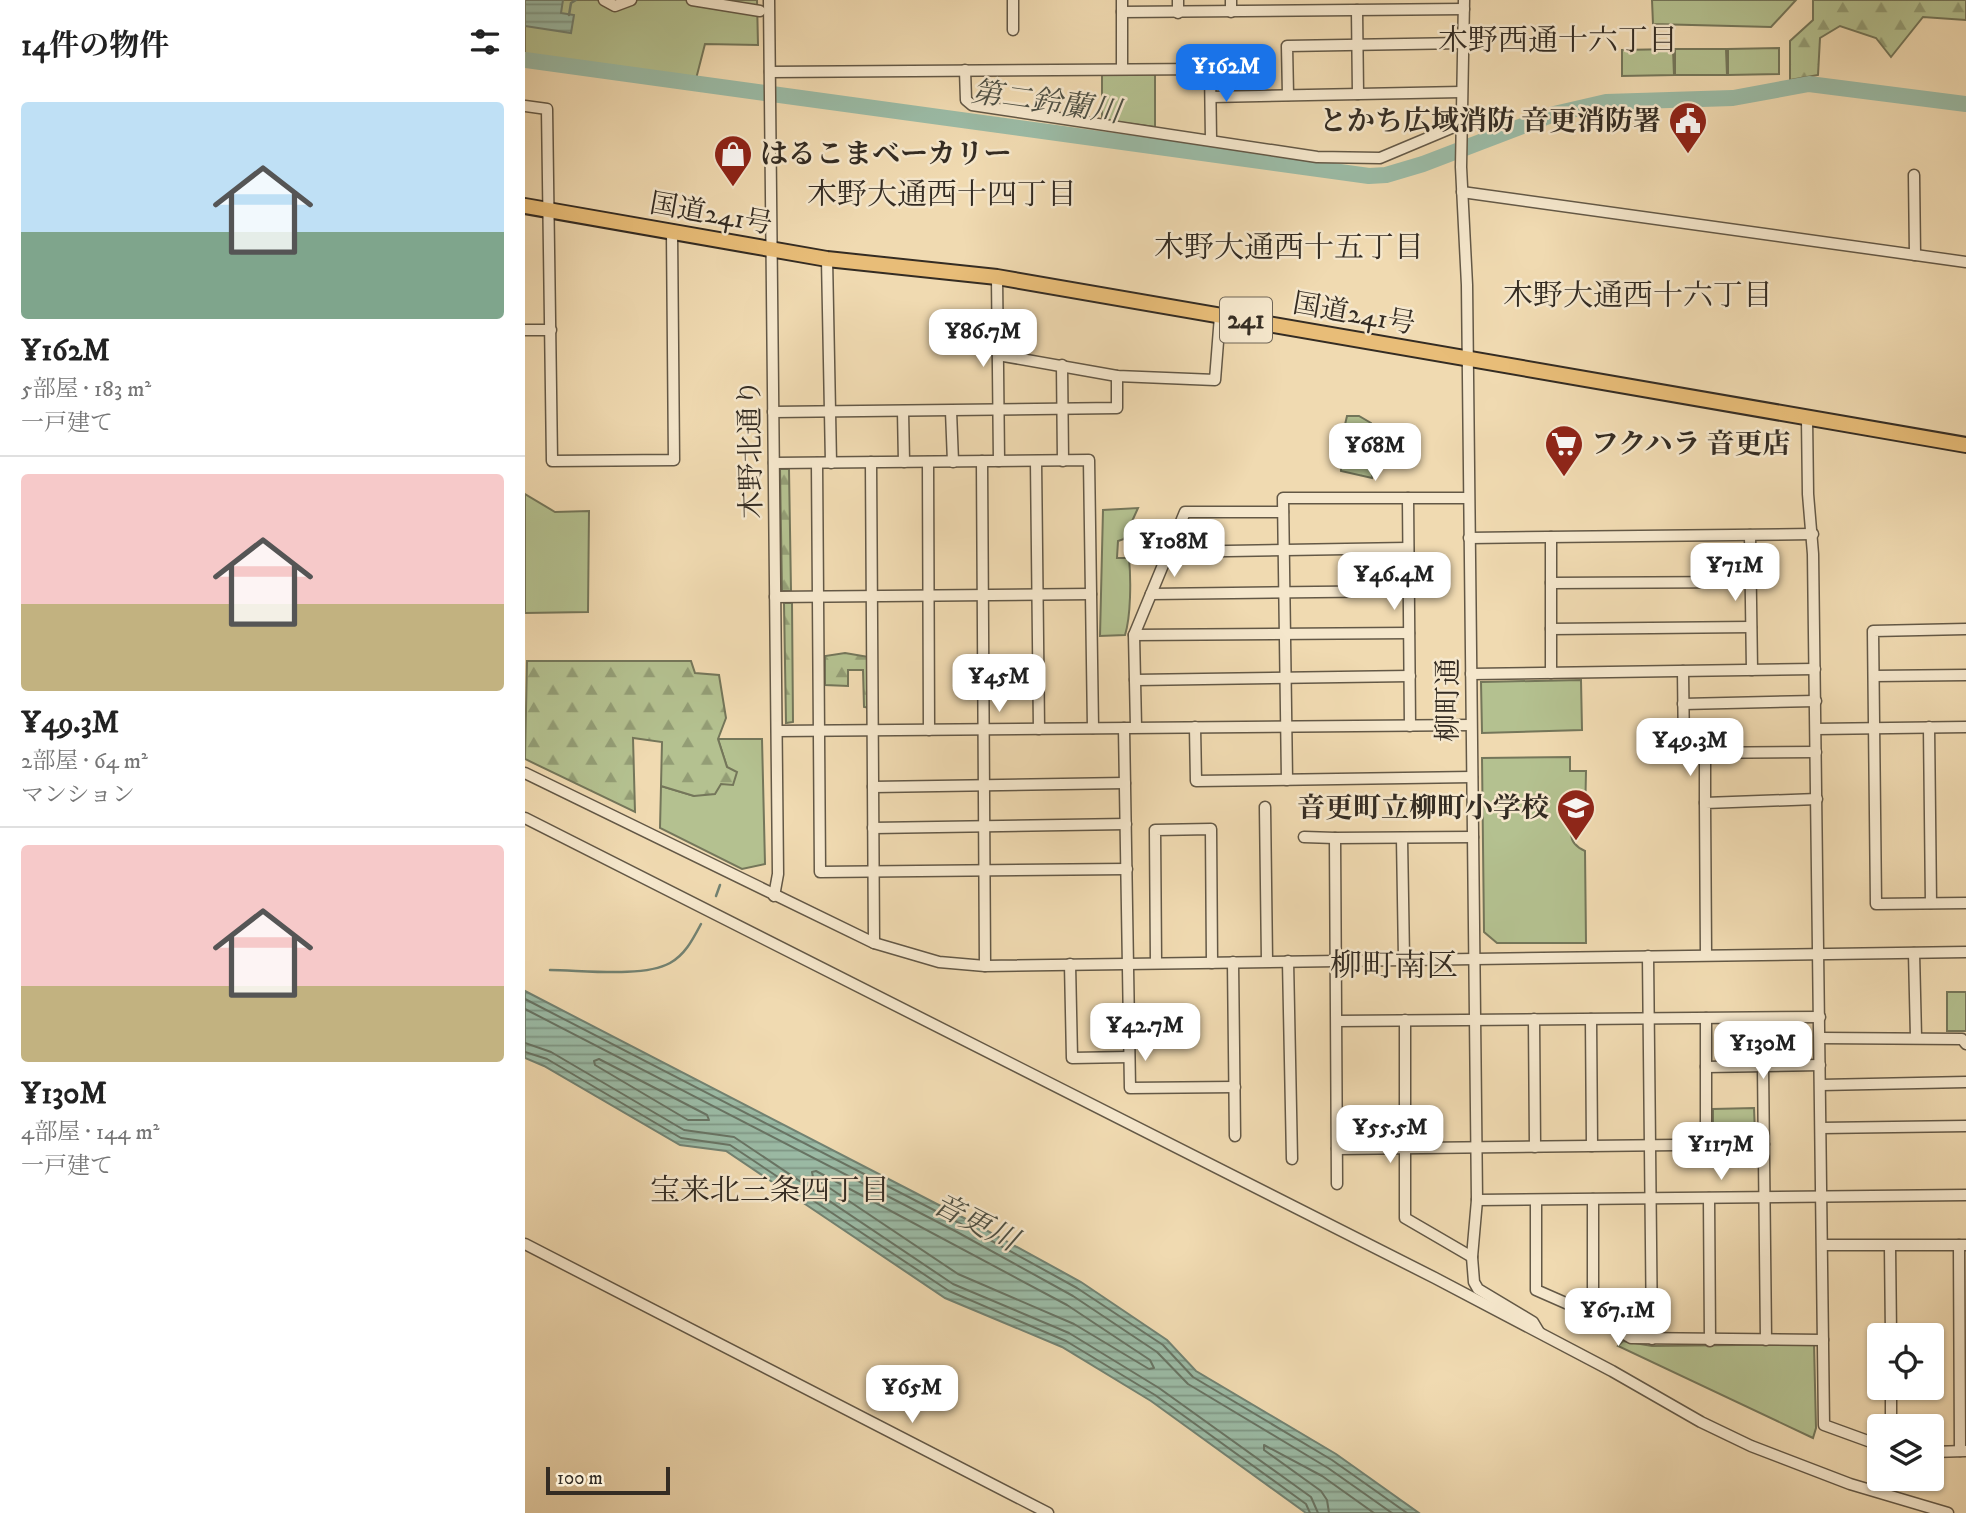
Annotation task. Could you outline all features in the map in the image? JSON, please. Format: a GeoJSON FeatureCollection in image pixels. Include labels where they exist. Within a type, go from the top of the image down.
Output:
{"type":"FeatureCollection","features":[{"type":"Feature","properties":{"kind":"highway","name":"国道241号"},"geometry":{"type":"LineString","coordinates":[[525,206],[827,259],[997,277],[1966,445]]}},
{"type":"Feature","properties":{"kind":"street"},"geometry":{"type":"LineString","coordinates":[[604,0],[615,6],[631,0]]}},
{"type":"Feature","properties":{"kind":"street"},"geometry":{"type":"LineString","coordinates":[[692,0],[760,11]]}},
{"type":"Feature","properties":{"kind":"street","name":"木野北通り"},"geometry":{"type":"LineString","coordinates":[[769,0],[778,874],[774,896]]}},
{"type":"Feature","properties":{"kind":"street"},"geometry":{"type":"LineString","coordinates":[[1013,0],[1013,30]]}},
{"type":"Feature","properties":{"kind":"street"},"geometry":{"type":"LineString","coordinates":[[1122,0],[1122,69]]}},
{"type":"Feature","properties":{"kind":"street"},"geometry":{"type":"LineString","coordinates":[[1178,0],[1178,13]]}},
{"type":"Feature","properties":{"kind":"street"},"geometry":{"type":"LineString","coordinates":[[1231,0],[1231,12]]}},
{"type":"Feature","properties":{"kind":"street"},"geometry":{"type":"LineString","coordinates":[[1288,0],[1288,12]]}},
{"type":"Feature","properties":{"kind":"street"},"geometry":{"type":"LineString","coordinates":[[1122,12],[1288,12],[1464,4]]}},
{"type":"Feature","properties":{"kind":"street","name":"柳町通"},"geometry":{"type":"LineString","coordinates":[[1464,4],[1461,167],[1467,359],[1477,1200],[1472,1257],[1474,1282],[1478,1289],[1533,1322],[1540,1332]]}},
{"type":"Feature","properties":{"kind":"street"},"geometry":{"type":"LineString","coordinates":[[1357,10],[1358,94]]}},
{"type":"Feature","properties":{"kind":"street"},"geometry":{"type":"LineString","coordinates":[[1288,95],[1287,46],[1464,43]]}},
{"type":"Feature","properties":{"kind":"street"},"geometry":{"type":"LineString","coordinates":[[770,72],[1210,69],[1211,140]]}},
{"type":"Feature","properties":{"kind":"street"},"geometry":{"type":"LineString","coordinates":[[965,70],[966,100],[972,105],[1317,157],[1380,158],[1461,128]]}},
{"type":"Feature","properties":{"kind":"street"},"geometry":{"type":"LineString","coordinates":[[1211,97],[1461,92]]}},
{"type":"Feature","properties":{"kind":"street"},"geometry":{"type":"LineString","coordinates":[[525,106],[547,109],[552,461],[674,460],[672,232]]}},
{"type":"Feature","properties":{"kind":"street"},"geometry":{"type":"LineString","coordinates":[[1914,175],[1915,255]]}},
{"type":"Feature","properties":{"kind":"street"},"geometry":{"type":"LineString","coordinates":[[1462,192],[1966,262]]}},
{"type":"Feature","properties":{"kind":"street"},"geometry":{"type":"LineString","coordinates":[[827,259],[831,463]]}},
{"type":"Feature","properties":{"kind":"street"},"geometry":{"type":"LineString","coordinates":[[997,277],[999,461]]}},
{"type":"Feature","properties":{"kind":"street"},"geometry":{"type":"LineString","coordinates":[[998,355],[1117,376],[1215,380],[1220,316]]}},
{"type":"Feature","properties":{"kind":"street"},"geometry":{"type":"LineString","coordinates":[[525,330],[551,330]]}},
{"type":"Feature","properties":{"kind":"street"},"geometry":{"type":"LineString","coordinates":[[1062,365],[1063,461]]}},
{"type":"Feature","properties":{"kind":"street"},"geometry":{"type":"LineString","coordinates":[[773,412],[1117,408],[1117,376]]}},
{"type":"Feature","properties":{"kind":"street"},"geometry":{"type":"LineString","coordinates":[[903,411],[904,462]]}},
{"type":"Feature","properties":{"kind":"street"},"geometry":{"type":"LineString","coordinates":[[951,411],[953,462]]}},
{"type":"Feature","properties":{"kind":"street"},"geometry":{"type":"LineString","coordinates":[[1807,418],[1808,494],[1813,534],[1824,1425],[1867,1441]]}},
{"type":"Feature","properties":{"kind":"street"},"geometry":{"type":"LineString","coordinates":[[774,463],[1089,460],[1093,728]]}},
{"type":"Feature","properties":{"kind":"street"},"geometry":{"type":"LineString","coordinates":[[982,461],[985,966]]}},
{"type":"Feature","properties":{"kind":"street"},"geometry":{"type":"LineString","coordinates":[[1036,461],[1039,729]]}},
{"type":"Feature","properties":{"kind":"street"},"geometry":{"type":"LineString","coordinates":[[928,462],[929,730]]}},
{"type":"Feature","properties":{"kind":"street"},"geometry":{"type":"LineString","coordinates":[[817,463],[820,872],[1127,869]]}},
{"type":"Feature","properties":{"kind":"street"},"geometry":{"type":"LineString","coordinates":[[871,463],[874,943]]}},
{"type":"Feature","properties":{"kind":"street"},"geometry":{"type":"LineString","coordinates":[[1287,780],[1283,498],[1468,498]]}},
{"type":"Feature","properties":{"kind":"street"},"geometry":{"type":"LineString","coordinates":[[1408,498],[1410,726]]}},
{"type":"Feature","properties":{"kind":"street"},"geometry":{"type":"LineString","coordinates":[[1136,727],[1134,635],[1185,512],[1283,512]]}},
{"type":"Feature","properties":{"kind":"street"},"geometry":{"type":"LineString","coordinates":[[1469,538],[1813,534]]}},
{"type":"Feature","properties":{"kind":"street"},"geometry":{"type":"LineString","coordinates":[[1750,535],[1752,670]]}},
{"type":"Feature","properties":{"kind":"street"},"geometry":{"type":"LineString","coordinates":[[1551,537],[1551,673]]}},
{"type":"Feature","properties":{"kind":"street"},"geometry":{"type":"LineString","coordinates":[[1169,552],[1408,548]]}},
{"type":"Feature","properties":{"kind":"street"},"geometry":{"type":"LineString","coordinates":[[1551,583],[1751,582]]}},
{"type":"Feature","properties":{"kind":"street"},"geometry":{"type":"LineString","coordinates":[[1151,594],[1409,591]]}},
{"type":"Feature","properties":{"kind":"street"},"geometry":{"type":"LineString","coordinates":[[775,597],[1091,594]]}},
{"type":"Feature","properties":{"kind":"street"},"geometry":{"type":"LineString","coordinates":[[1551,628],[1751,627]]}},
{"type":"Feature","properties":{"kind":"street"},"geometry":{"type":"LineString","coordinates":[[1966,629],[1873,631],[1876,904],[1966,903]]}},
{"type":"Feature","properties":{"kind":"street"},"geometry":{"type":"LineString","coordinates":[[1134,635],[1409,633]]}},
{"type":"Feature","properties":{"kind":"street"},"geometry":{"type":"LineString","coordinates":[[1471,674],[1815,669]]}},
{"type":"Feature","properties":{"kind":"street"},"geometry":{"type":"LineString","coordinates":[[1683,671],[1684,753],[1816,752]]}},
{"type":"Feature","properties":{"kind":"street"},"geometry":{"type":"LineString","coordinates":[[1874,676],[1966,675]]}},
{"type":"Feature","properties":{"kind":"street"},"geometry":{"type":"LineString","coordinates":[[1135,680],[1410,676]]}},
{"type":"Feature","properties":{"kind":"street"},"geometry":{"type":"LineString","coordinates":[[1683,704],[1815,701]]}},
{"type":"Feature","properties":{"kind":"street"},"geometry":{"type":"LineString","coordinates":[[777,731],[1471,725]]}},
{"type":"Feature","properties":{"kind":"street"},"geometry":{"type":"LineString","coordinates":[[1124,727],[1130,1088],[1235,1087]]}},
{"type":"Feature","properties":{"kind":"street"},"geometry":{"type":"LineString","coordinates":[[1195,727],[1196,781],[1472,777]]}},
{"type":"Feature","properties":{"kind":"street"},"geometry":{"type":"LineString","coordinates":[[1929,727],[1931,903]]}},
{"type":"Feature","properties":{"kind":"street"},"geometry":{"type":"LineString","coordinates":[[1816,730],[1966,727]]}},
{"type":"Feature","properties":{"kind":"street"},"geometry":{"type":"LineString","coordinates":[[1705,753],[1706,956]]}},
{"type":"Feature","properties":{"kind":"street"},"geometry":{"type":"LineString","coordinates":[[525,773],[874,943],[939,962],[985,966],[1966,952]]}},
{"type":"Feature","properties":{"kind":"street"},"geometry":{"type":"LineString","coordinates":[[873,787],[1125,783]]}},
{"type":"Feature","properties":{"kind":"street"},"geometry":{"type":"LineString","coordinates":[[1705,803],[1817,799]]}},
{"type":"Feature","properties":{"kind":"street"},"geometry":{"type":"LineString","coordinates":[[1265,807],[1267,961]]}},
{"type":"Feature","properties":{"kind":"street"},"geometry":{"type":"LineString","coordinates":[[525,818],[1540,1332],[1700,1422],[1751,1446],[1850,1484],[1948,1513]]}},
{"type":"Feature","properties":{"kind":"street"},"geometry":{"type":"LineString","coordinates":[[873,828],[1126,824]]}},
{"type":"Feature","properties":{"kind":"street"},"geometry":{"type":"LineString","coordinates":[[1156,963],[1155,830],[1211,829],[1212,962]]}},
{"type":"Feature","properties":{"kind":"street"},"geometry":{"type":"LineString","coordinates":[[1304,837],[1473,836]]}},
{"type":"Feature","properties":{"kind":"street"},"geometry":{"type":"LineString","coordinates":[[1335,838],[1337,1184]]}},
{"type":"Feature","properties":{"kind":"street"},"geometry":{"type":"LineString","coordinates":[[1402,838],[1404,959]]}},
{"type":"Feature","properties":{"kind":"street"},"geometry":{"type":"LineString","coordinates":[[1914,953],[1916,1037]]}},
{"type":"Feature","properties":{"kind":"street"},"geometry":{"type":"LineString","coordinates":[[1648,956],[1652,1339]]}},
{"type":"Feature","properties":{"kind":"street"},"geometry":{"type":"LineString","coordinates":[[1288,961],[1292,1158]]}},
{"type":"Feature","properties":{"kind":"street"},"geometry":{"type":"LineString","coordinates":[[1233,962],[1235,1136]]}},
{"type":"Feature","properties":{"kind":"street"},"geometry":{"type":"LineString","coordinates":[[1070,964],[1072,1058],[1129,1057]]}},
{"type":"Feature","properties":{"kind":"street"},"geometry":{"type":"LineString","coordinates":[[1337,1021],[1820,1017]]}},
{"type":"Feature","properties":{"kind":"street"},"geometry":{"type":"LineString","coordinates":[[1706,1018],[1706,1144]]}},
{"type":"Feature","properties":{"kind":"street"},"geometry":{"type":"LineString","coordinates":[[1534,1019],[1535,1147]]}},
{"type":"Feature","properties":{"kind":"street"},"geometry":{"type":"LineString","coordinates":[[1591,1019],[1592,1146]]}},
{"type":"Feature","properties":{"kind":"street"},"geometry":{"type":"LineString","coordinates":[[1405,1020],[1405,1218],[1472,1257]]}},
{"type":"Feature","properties":{"kind":"street"},"geometry":{"type":"LineString","coordinates":[[1820,1038],[1916,1037],[1962,1039],[1966,1044]]}},
{"type":"Feature","properties":{"kind":"street"},"geometry":{"type":"LineString","coordinates":[[1706,1067],[1820,1065]]}},
{"type":"Feature","properties":{"kind":"street"},"geometry":{"type":"LineString","coordinates":[[1763,1066],[1766,1340]]}},
{"type":"Feature","properties":{"kind":"street"},"geometry":{"type":"LineString","coordinates":[[1821,1085],[1966,1082]]}},
{"type":"Feature","properties":{"kind":"street"},"geometry":{"type":"LineString","coordinates":[[1821,1128],[1966,1126]]}},
{"type":"Feature","properties":{"kind":"street"},"geometry":{"type":"LineString","coordinates":[[1337,1149],[1764,1143]]}},
{"type":"Feature","properties":{"kind":"street"},"geometry":{"type":"LineString","coordinates":[[1477,1200],[1966,1195]]}},
{"type":"Feature","properties":{"kind":"street"},"geometry":{"type":"LineString","coordinates":[[1709,1198],[1710,1341]]}},
{"type":"Feature","properties":{"kind":"street"},"geometry":{"type":"LineString","coordinates":[[1593,1199],[1593,1315]]}},
{"type":"Feature","properties":{"kind":"street"},"geometry":{"type":"LineString","coordinates":[[1536,1201],[1537,1290],[1593,1315],[1631,1338],[1710,1341],[1823,1340]]}},
{"type":"Feature","properties":{"kind":"street"},"geometry":{"type":"LineString","coordinates":[[525,1244],[1048,1513]]}},
{"type":"Feature","properties":{"kind":"street"},"geometry":{"type":"LineString","coordinates":[[1823,1245],[1963,1245],[1963,1451],[1944,1452]]}},
{"type":"Feature","properties":{"kind":"street"},"geometry":{"type":"LineString","coordinates":[[1890,1247],[1891,1323]]}},
{"type":"Feature","properties":{"kind":"green space"},"geometry":{"type":"Polygon","coordinates":[[[525,0],[757,0],[758,45],[705,44],[696,79],[525,55],[525,0]]]}},
{"type":"Feature","properties":{"kind":"green space"},"geometry":{"type":"Polygon","coordinates":[[[1652,0],[1796,0],[1771,27],[1653,24],[1652,0]]]}},
{"type":"Feature","properties":{"kind":"green space"},"geometry":{"type":"Polygon","coordinates":[[[1813,0],[1966,0],[1966,20],[1923,17],[1891,57],[1876,38],[1840,26],[1820,38],[1818,75],[1790,80],[1790,41],[1813,20],[1813,0]]]}},
{"type":"Feature","properties":{"kind":"green space"},"geometry":{"type":"Polygon","coordinates":[[[1779,48],[1779,74],[1728,75],[1728,49],[1779,48]]]}},
{"type":"Feature","properties":{"kind":"green space"},"geometry":{"type":"Polygon","coordinates":[[[1673,49],[1674,75],[1622,76],[1622,50],[1673,49]]]}},
{"type":"Feature","properties":{"kind":"green space"},"geometry":{"type":"Polygon","coordinates":[[[1675,49],[1726,49],[1727,75],[1675,75],[1675,49]]]}},
{"type":"Feature","properties":{"kind":"green space"},"geometry":{"type":"Polygon","coordinates":[[[1155,74],[1155,127],[1102,120],[1102,75],[1155,74]]]}},
{"type":"Feature","properties":{"kind":"green space"},"geometry":{"type":"Polygon","coordinates":[[[1347,416],[1359,416],[1371,423],[1372,478],[1341,471],[1340,446],[1347,416]]]}},
{"type":"Feature","properties":{"kind":"green space"},"geometry":{"type":"Polygon","coordinates":[[[780,469],[789,469],[791,591],[782,591],[780,469]]]}},
{"type":"Feature","properties":{"kind":"green space"},"geometry":{"type":"Polygon","coordinates":[[[525,494],[555,512],[589,511],[588,612],[525,613],[525,494]]]}},
{"type":"Feature","properties":{"kind":"green space"},"geometry":{"type":"Polygon","coordinates":[[[1138,508],[1124,539],[1118,541],[1117,558],[1129,558],[1130,567],[1125,635],[1100,636],[1103,510],[1138,508]]]}},
{"type":"Feature","properties":{"kind":"green space"},"geometry":{"type":"Polygon","coordinates":[[[784,603],[792,603],[793,722],[786,723],[784,603]]]}},
{"type":"Feature","properties":{"kind":"green space"},"geometry":{"type":"Polygon","coordinates":[[[845,653],[869,657],[870,708],[864,707],[863,670],[848,670],[848,686],[825,685],[825,656],[845,653]]]}},
{"type":"Feature","properties":{"kind":"green space"},"geometry":{"type":"Polygon","coordinates":[[[527,661],[691,661],[695,673],[719,675],[726,718],[718,739],[727,767],[737,772],[733,785],[721,784],[715,794],[694,796],[661,786],[662,742],[633,738],[635,812],[525,759],[527,661]]]}},
{"type":"Feature","properties":{"kind":"green space"},"geometry":{"type":"Polygon","coordinates":[[[1581,680],[1582,730],[1482,733],[1481,682],[1581,680]]]}},
{"type":"Feature","properties":{"kind":"green space"},"geometry":{"type":"Polygon","coordinates":[[[718,739],[762,739],[765,864],[742,869],[660,828],[661,786],[694,796],[727,767],[718,739]]]}},
{"type":"Feature","properties":{"kind":"green space"},"geometry":{"type":"Polygon","coordinates":[[[1570,757],[1570,771],[1586,771],[1585,820],[1573,827],[1571,835],[1575,844],[1585,851],[1586,943],[1497,943],[1484,932],[1482,758],[1570,757]]]}},
{"type":"Feature","properties":{"kind":"green space"},"geometry":{"type":"Polygon","coordinates":[[[1947,992],[1966,992],[1966,1031],[1947,1031],[1947,992]]]}},
{"type":"Feature","properties":{"kind":"green space"},"geometry":{"type":"Polygon","coordinates":[[[1754,1108],[1755,1134],[1713,1134],[1713,1109],[1754,1108]]]}},
{"type":"Feature","properties":{"kind":"green space"},"geometry":{"type":"Polygon","coordinates":[[[1623,1341],[1652,1346],[1814,1344],[1816,1428],[1813,1438],[1618,1346],[1623,1341]]]}},
{"type":"Feature","properties":{"kind":"water"},"geometry":{"type":"Polygon","coordinates":[[[525,0],[563,0],[561,13],[574,15],[571,33],[525,26],[525,0]]]}},
{"type":"Feature","properties":{"kind":"water"},"geometry":{"type":"Polygon","coordinates":[[[525,991],[964,1218],[1081,1282],[1167,1340],[1196,1371],[1336,1454],[1419,1513],[1306,1513],[1151,1401],[1062,1347],[945,1298],[726,1151],[680,1145],[544,1066],[525,1058],[525,991]]]}},
{"type":"Feature","properties":{"kind":"waterway"},"geometry":{"type":"LineString","coordinates":[[569,15],[571,3],[576,0]]}},
{"type":"Feature","properties":{"kind":"waterway","name":"第二鈴蘭川"},"geometry":{"type":"LineString","coordinates":[[525,60],[1369,176],[1386,175],[1423,164],[1554,114],[1606,102],[1733,98],[1809,84],[1966,104]]}},
{"type":"Feature","properties":{"kind":"waterway"},"geometry":{"type":"LineString","coordinates":[[716,896],[720,885]]}},
{"type":"Feature","properties":{"kind":"waterway"},"geometry":{"type":"LineString","coordinates":[[550,970],[628,972],[658,968],[680,956],[701,924]]}},
{"type":"Feature","properties":{"kind":"place","name":"とかち広域消防 音更消防署"},"geometry":{"type":"Point","coordinates":[1688,155]}},
{"type":"Feature","properties":{"kind":"place","name":"はるこまベーカリー"},"geometry":{"type":"Point","coordinates":[733,188]}},
{"type":"Feature","properties":{"kind":"place","name":"フクハラ 音更店"},"geometry":{"type":"Point","coordinates":[1564,478]}},
{"type":"Feature","properties":{"kind":"place","name":"音更町立柳町小学校"},"geometry":{"type":"Point","coordinates":[1576,842]}},
{"type":"Feature","properties":{"kind":"district","name":"木野西通十六丁目"},"geometry":{"type":"Point","coordinates":[1558,41]}},
{"type":"Feature","properties":{"kind":"district","name":"木野大通西十四丁目"},"geometry":{"type":"Point","coordinates":[942,195]}},
{"type":"Feature","properties":{"kind":"district","name":"木野大通西十五丁目"},"geometry":{"type":"Point","coordinates":[1289,248]}},
{"type":"Feature","properties":{"kind":"district","name":"木野大通西十六丁目"},"geometry":{"type":"Point","coordinates":[1638,296]}},
{"type":"Feature","properties":{"kind":"district","name":"柳町南区"},"geometry":{"type":"Point","coordinates":[1394,967]}},
{"type":"Feature","properties":{"kind":"district","name":"宝来北三条四丁目"},"geometry":{"type":"Point","coordinates":[770,1191]}},
{"type":"Feature","properties":{"kind":"water label","name":"音更川"},"geometry":{"type":"Point","coordinates":[975,1223]}}]}
